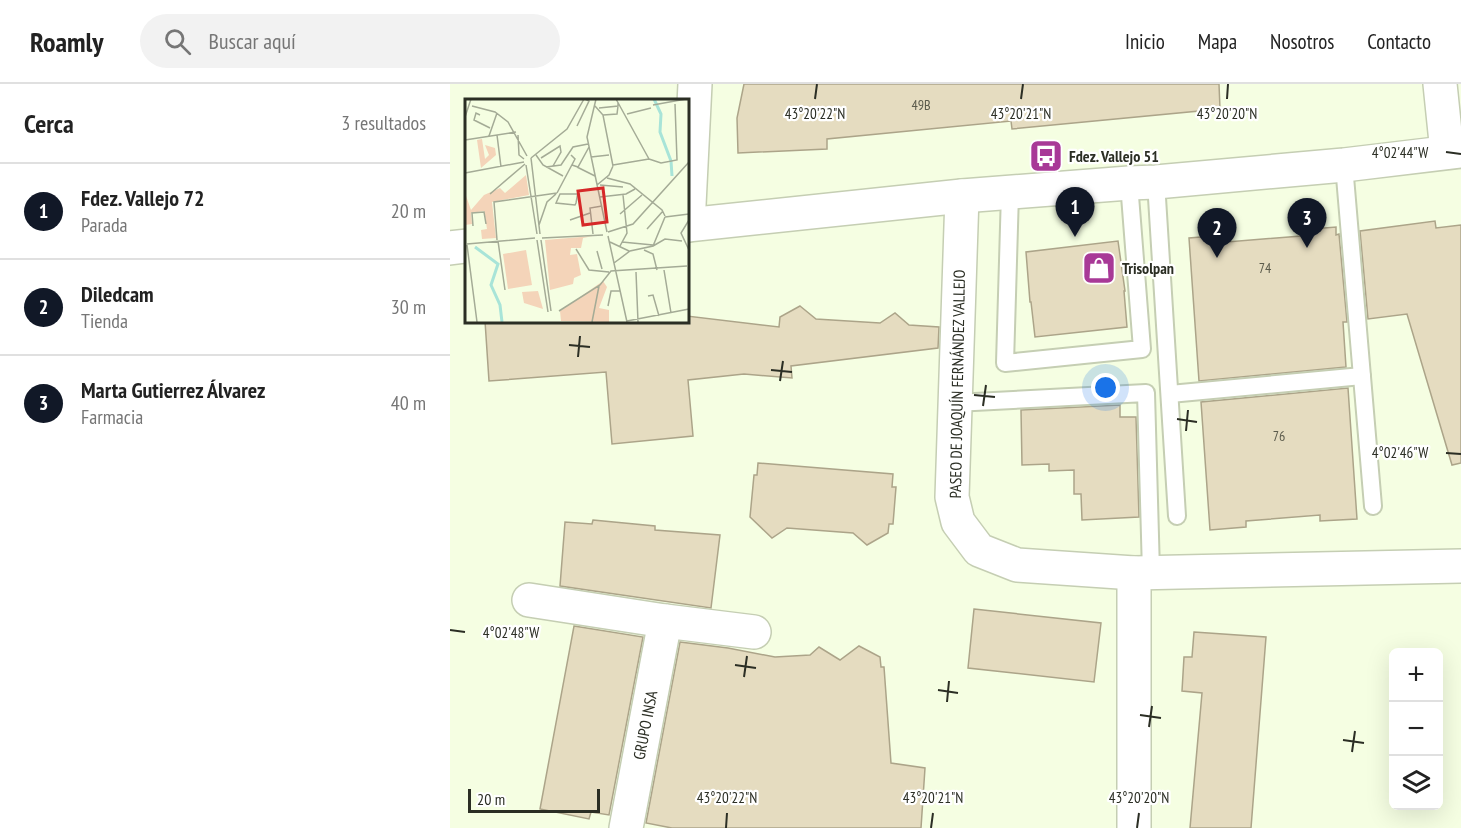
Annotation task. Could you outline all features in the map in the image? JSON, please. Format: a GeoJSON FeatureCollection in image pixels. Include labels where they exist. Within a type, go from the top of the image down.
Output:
{"type":"FeatureCollection","features":[{"type":"Feature","properties":{"kind":"street"},"geometry":{"type":"LineString","coordinates":[[695,84],[688,225],[962,196],[1344,165],[1454,151],[1440,84]]}},
{"type":"Feature","properties":{"kind":"street","name":"PASEO DE JOAQUÍN FERNÁNDEZ VALLEJO"},"geometry":{"type":"LineString","coordinates":[[962,196],[952,497],[958,522],[978,550],[1017,565],[1143,572],[1461,566]]}},
{"type":"Feature","properties":{"kind":"street"},"geometry":{"type":"LineString","coordinates":[[450,248],[465,246]]}},
{"type":"Feature","properties":{"kind":"street"},"geometry":{"type":"LineString","coordinates":[[1134,828],[1143,572]]}},
{"type":"Feature","properties":{"kind":"street"},"geometry":{"type":"LineString","coordinates":[[529,600],[754,632]]}},
{"type":"Feature","properties":{"kind":"street","name":"GRUPO INSA"},"geometry":{"type":"LineString","coordinates":[[626,828],[665,621]]}},
{"type":"Feature","properties":{"kind":"lane"},"geometry":{"type":"LineString","coordinates":[[1344,165],[1373,506]]}},
{"type":"Feature","properties":{"kind":"lane"},"geometry":{"type":"LineString","coordinates":[[1010,193],[1005,363],[1142,349],[1143,183]]}},
{"type":"Feature","properties":{"kind":"lane"},"geometry":{"type":"LineString","coordinates":[[1143,183],[1170,394],[1177,516]]}},
{"type":"Feature","properties":{"kind":"lane"},"geometry":{"type":"LineString","coordinates":[[1170,394],[1362,376]]}},
{"type":"Feature","properties":{"kind":"lane"},"geometry":{"type":"LineString","coordinates":[[955,403],[1146,393],[1143,572]]}},
{"type":"Feature","properties":{"kind":"building"},"geometry":{"type":"Polygon","coordinates":[[[744,84],[1219,84],[1220,109],[1012,129],[1011,121],[827,139],[827,149],[738,153],[737,118],[744,84]]]}},
{"type":"Feature","properties":{"kind":"building"},"geometry":{"type":"Polygon","coordinates":[[[1435,221],[1436,228],[1461,225],[1461,463],[1452,465],[1407,314],[1368,319],[1360,231],[1435,221]]]}},
{"type":"Feature","properties":{"kind":"building"},"geometry":{"type":"Polygon","coordinates":[[[1336,227],[1336,235],[1339,234],[1347,322],[1343,322],[1346,367],[1199,381],[1189,238],[1226,235],[1227,242],[1301,236],[1300,230],[1336,227]]]}},
{"type":"Feature","properties":{"kind":"building"},"geometry":{"type":"Polygon","coordinates":[[[1118,241],[1127,327],[1035,337],[1026,252],[1118,241]]]}},
{"type":"Feature","properties":{"kind":"building"},"geometry":{"type":"Polygon","coordinates":[[[800,306],[816,319],[880,323],[895,313],[909,325],[939,327],[938,348],[791,366],[792,378],[744,374],[688,380],[693,436],[612,444],[606,372],[489,381],[485,322],[688,322],[688,316],[779,327],[780,317],[800,306]]]}},
{"type":"Feature","properties":{"kind":"building"},"geometry":{"type":"Polygon","coordinates":[[[1348,388],[1357,519],[1320,521],[1320,515],[1246,521],[1246,527],[1210,530],[1201,402],[1348,388]]]}},
{"type":"Feature","properties":{"kind":"building"},"geometry":{"type":"Polygon","coordinates":[[[1120,405],[1120,417],[1136,417],[1139,517],[1082,520],[1081,494],[1074,494],[1074,470],[1049,471],[1049,464],[1022,465],[1021,410],[1120,405]]]}},
{"type":"Feature","properties":{"kind":"building"},"geometry":{"type":"Polygon","coordinates":[[[758,463],[893,474],[892,487],[896,487],[893,524],[889,524],[888,533],[867,545],[853,533],[787,528],[772,538],[750,517],[754,475],[757,475],[758,463]]]}},
{"type":"Feature","properties":{"kind":"building"},"geometry":{"type":"Polygon","coordinates":[[[593,520],[655,526],[655,530],[720,535],[711,608],[560,586],[565,522],[592,524],[593,520]]]}},
{"type":"Feature","properties":{"kind":"building"},"geometry":{"type":"Polygon","coordinates":[[[974,609],[1101,623],[1094,682],[968,668],[974,609]]]}},
{"type":"Feature","properties":{"kind":"building"},"geometry":{"type":"Polygon","coordinates":[[[574,626],[643,637],[609,815],[591,812],[589,819],[540,809],[574,626]]]}},
{"type":"Feature","properties":{"kind":"building"},"geometry":{"type":"Polygon","coordinates":[[[1194,632],[1266,637],[1251,828],[1190,828],[1202,693],[1182,691],[1184,657],[1192,657],[1194,632]]]}},
{"type":"Feature","properties":{"kind":"building"},"geometry":{"type":"Polygon","coordinates":[[[680,642],[775,657],[810,655],[819,647],[840,660],[859,646],[880,657],[881,667],[884,667],[891,763],[925,768],[921,828],[672,828],[646,823],[680,642]]]}},
{"type":"Feature","properties":{"kind":"place","name":"Fdez. Vallejo 51"},"geometry":{"type":"Point","coordinates":[1046,156]}},
{"type":"Feature","properties":{"kind":"place","name":"Fdez. Vallejo 72"},"geometry":{"type":"Point","coordinates":[1075,237]}},
{"type":"Feature","properties":{"kind":"place","name":"Marta Gutierrez Álvarez"},"geometry":{"type":"Point","coordinates":[1307,248]}},
{"type":"Feature","properties":{"kind":"place","name":"Diledcam"},"geometry":{"type":"Point","coordinates":[1217,258]}},
{"type":"Feature","properties":{"kind":"place","name":"Trisolpan"},"geometry":{"type":"Point","coordinates":[1099,268]}}]}
